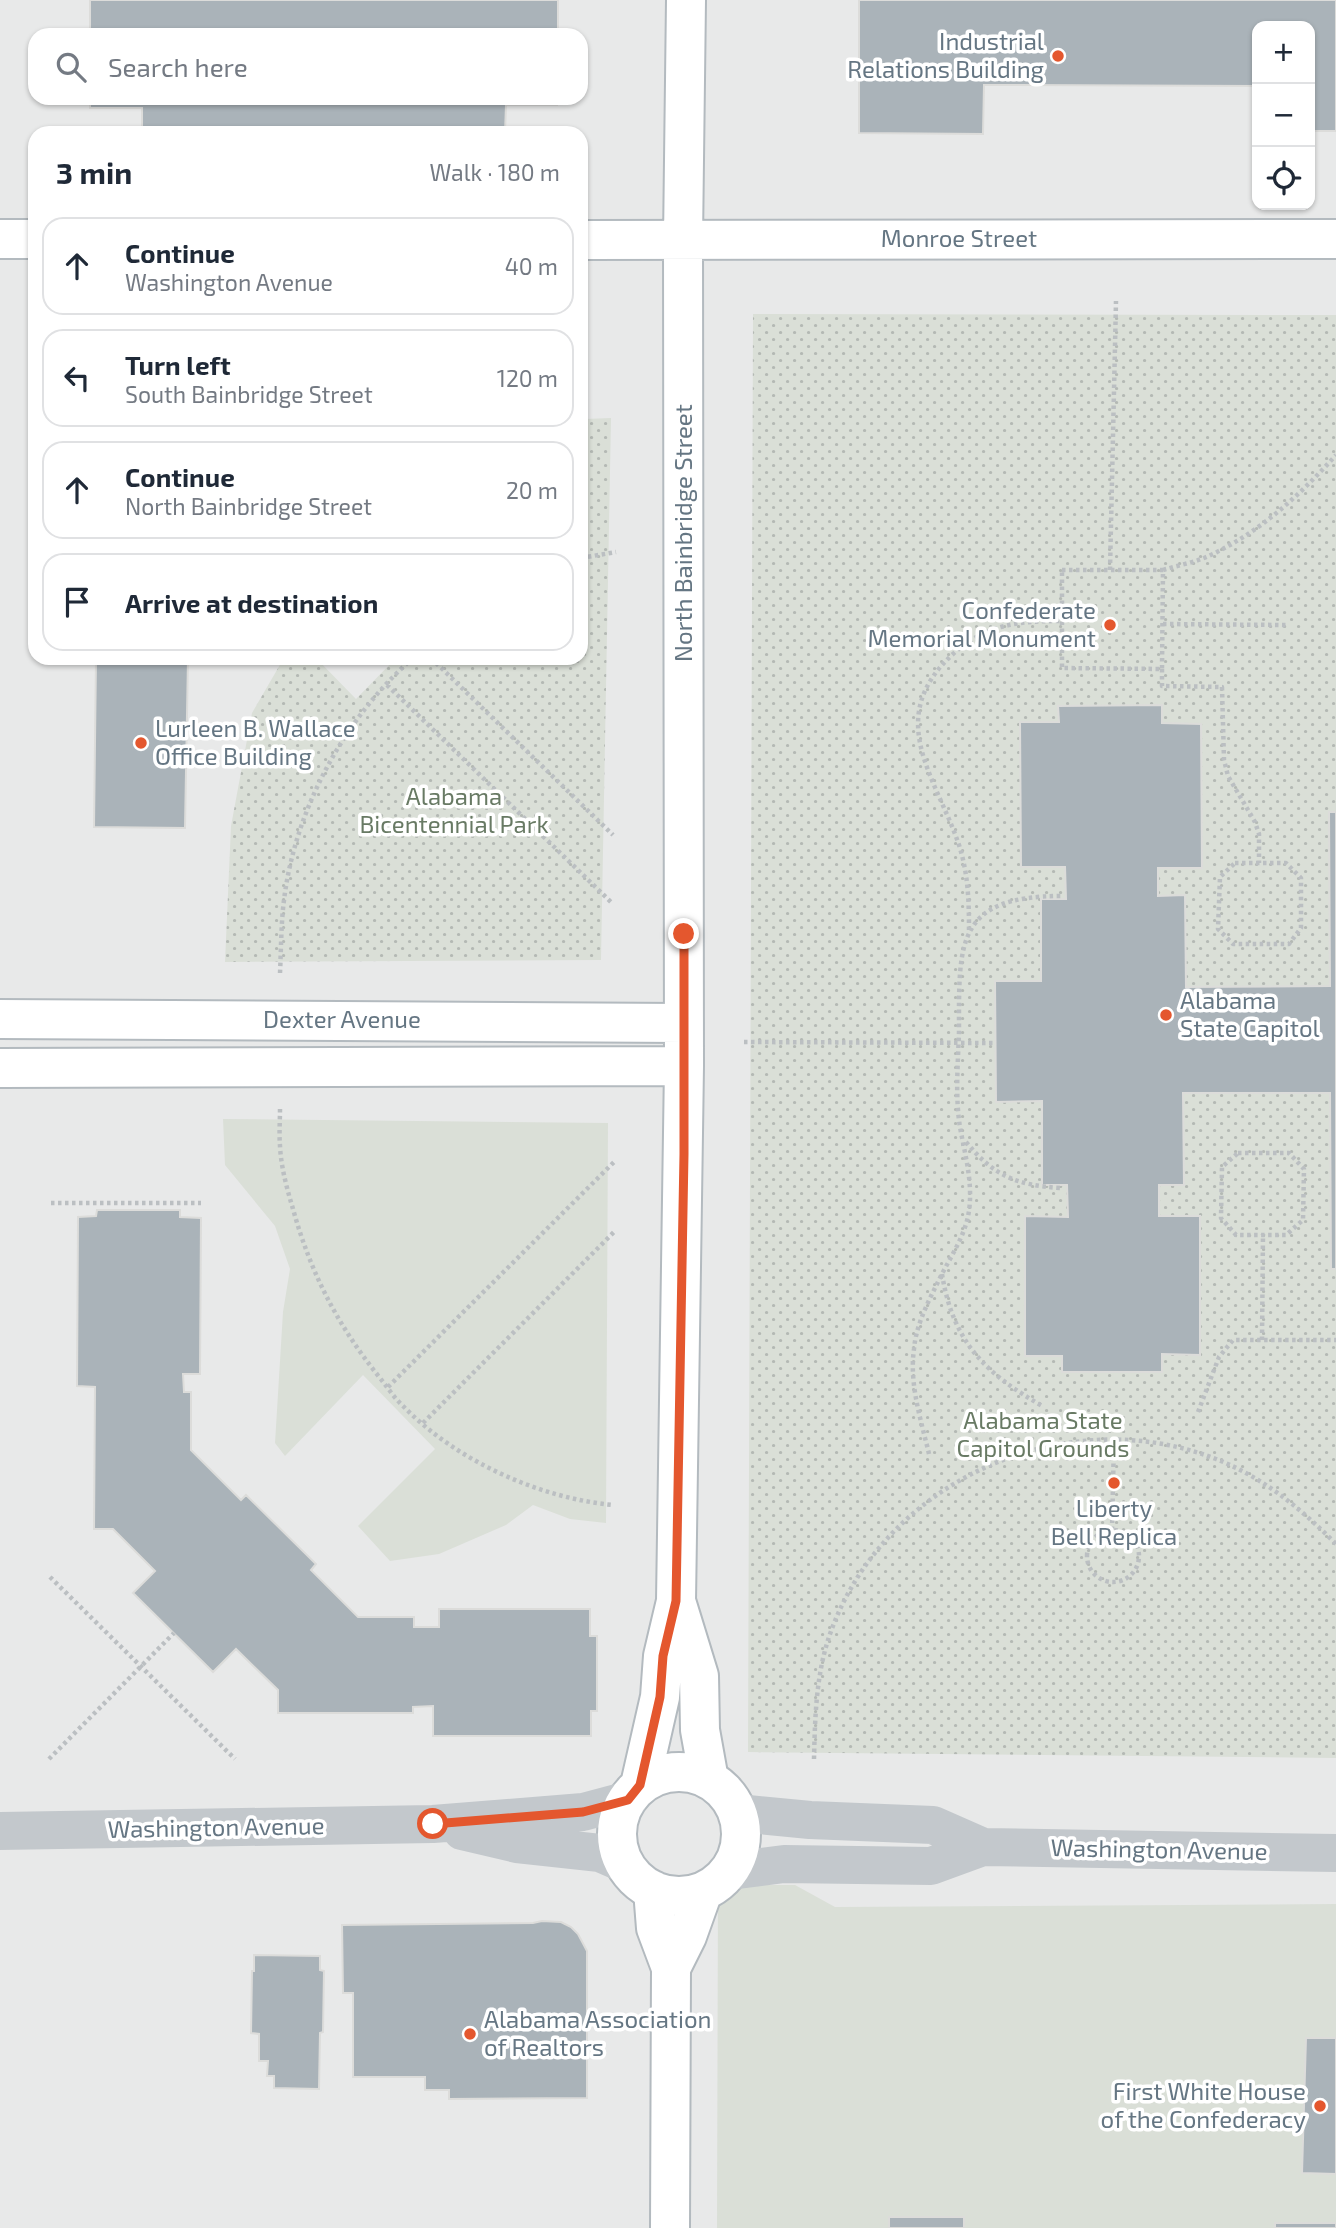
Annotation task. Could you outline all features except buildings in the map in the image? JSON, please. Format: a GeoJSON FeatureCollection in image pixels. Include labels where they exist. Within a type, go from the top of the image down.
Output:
{"type":"FeatureCollection","features":[{"type":"Feature","properties":{"kind":"street","name":"North Bainbridge Street"},"geometry":{"type":"LineString","coordinates":[[676,1601],[684,1066],[683,240],[687,0]]}},
{"type":"Feature","properties":{"kind":"street"},"geometry":{"type":"LineString","coordinates":[[0,239],[28,239]]}},
{"type":"Feature","properties":{"kind":"street","name":"Monroe Street"},"geometry":{"type":"LineString","coordinates":[[588,240],[1336,239]]}},
{"type":"Feature","properties":{"kind":"street","name":"Dexter Avenue"},"geometry":{"type":"LineString","coordinates":[[0,1019],[684,1023]]}},
{"type":"Feature","properties":{"kind":"street","name":"Dexter Avenue"},"geometry":{"type":"LineString","coordinates":[[0,1068],[684,1066]]}},
{"type":"Feature","properties":{"kind":"street"},"geometry":{"type":"LineString","coordinates":[[676,1601],[699,1676],[700,1730],[709,1780]]}},
{"type":"Feature","properties":{"kind":"street"},"geometry":{"type":"LineString","coordinates":[[634,1792],[660,1697],[663,1656],[676,1601]]}},
{"type":"Feature","properties":{"kind":"street"},"geometry":{"type":"LineString","coordinates":[[671,1968],[716,1883],[740,1849],[741,1824],[725,1791],[694,1773],[657,1776],[634,1792],[622,1808],[616,1832],[623,1863],[642,1885],[677,1896],[716,1883]]}},
{"type":"Feature","properties":{"kind":"street","name":"Washington Avenue"},"geometry":{"type":"LineString","coordinates":[[0,1831],[433,1824],[583,1812],[634,1792]]}},
{"type":"Feature","properties":{"kind":"street","name":"Washington Avenue"},"geometry":{"type":"LineString","coordinates":[[738,1813],[810,1820],[933,1825],[983,1847]]}},
{"type":"Feature","properties":{"kind":"street","name":"Washington Avenue"},"geometry":{"type":"LineString","coordinates":[[433,1824],[517,1844],[600,1853],[623,1863]]}},
{"type":"Feature","properties":{"kind":"street","name":"Washington Avenue"},"geometry":{"type":"LineString","coordinates":[[716,1883],[784,1864],[931,1866],[983,1847],[1336,1853]]}},
{"type":"Feature","properties":{"kind":"street"},"geometry":{"type":"LineString","coordinates":[[653,1890],[656,1928],[671,1968],[670,2228]]}},
{"type":"Feature","properties":{"kind":"path"},"geometry":{"type":"LineString","coordinates":[[1110,570],[1116,301]]}},
{"type":"Feature","properties":{"kind":"path"},"geometry":{"type":"LineString","coordinates":[[1162,669],[1062,668],[1062,569],[1163,570],[1203,558],[1239,540],[1274,516],[1336,455]]}},
{"type":"Feature","properties":{"kind":"path"},"geometry":{"type":"LineString","coordinates":[[588,557],[616,552]]}},
{"type":"Feature","properties":{"kind":"path"},"geometry":{"type":"LineString","coordinates":[[1163,570],[1161,686],[1222,687],[1224,760],[1228,776],[1255,822],[1259,835],[1259,863]]}},
{"type":"Feature","properties":{"kind":"path"},"geometry":{"type":"LineString","coordinates":[[970,930],[969,890],[965,868],[958,843],[929,777],[920,748],[918,723],[924,695],[937,669],[980,634],[1011,624],[1062,621]]}},
{"type":"Feature","properties":{"kind":"path"},"geometry":{"type":"LineString","coordinates":[[1163,624],[1286,625]]}},
{"type":"Feature","properties":{"kind":"path"},"geometry":{"type":"LineString","coordinates":[[280,973],[283,908],[291,860],[306,813],[325,770],[343,740],[369,704],[406,665]]}},
{"type":"Feature","properties":{"kind":"path"},"geometry":{"type":"LineString","coordinates":[[438,665],[613,835]]}},
{"type":"Feature","properties":{"kind":"path"},"geometry":{"type":"LineString","coordinates":[[387,685],[613,904]]}},
{"type":"Feature","properties":{"kind":"path"},"geometry":{"type":"LineString","coordinates":[[1235,863],[1259,863],[1286,863],[1301,878],[1301,928],[1289,944],[1233,944],[1218,929],[1220,877],[1235,863]]}},
{"type":"Feature","properties":{"kind":"path"},"geometry":{"type":"LineString","coordinates":[[929,1454],[917,1402],[914,1349],[920,1320],[963,1233],[969,1212],[968,1167],[958,1104],[961,950],[970,930],[982,915],[999,904],[1035,896],[1062,896]]}},
{"type":"Feature","properties":{"kind":"path"},"geometry":{"type":"LineString","coordinates":[[744,1042],[995,1043]]}},
{"type":"Feature","properties":{"kind":"path"},"geometry":{"type":"LineString","coordinates":[[280,1109],[280,1148],[286,1184],[314,1273],[349,1338],[403,1407],[467,1456],[505,1475],[568,1497],[613,1505]]}},
{"type":"Feature","properties":{"kind":"path"},"geometry":{"type":"LineString","coordinates":[[963,1138],[979,1158],[996,1172],[1014,1181],[1060,1188]]}},
{"type":"Feature","properties":{"kind":"path"},"geometry":{"type":"LineString","coordinates":[[1238,1153],[1289,1153],[1304,1169],[1303,1220],[1286,1235],[1264,1234],[1236,1235],[1221,1218],[1222,1167],[1238,1153]]}},
{"type":"Feature","properties":{"kind":"path"},"geometry":{"type":"LineString","coordinates":[[388,1387],[614,1162]]}},
{"type":"Feature","properties":{"kind":"path"},"geometry":{"type":"LineString","coordinates":[[51,1203],[201,1203]]}},
{"type":"Feature","properties":{"kind":"path"},"geometry":{"type":"LineString","coordinates":[[423,1423],[614,1232]]}},
{"type":"Feature","properties":{"kind":"path"},"geometry":{"type":"LineString","coordinates":[[1262,1340],[1264,1234]]}},
{"type":"Feature","properties":{"kind":"path"},"geometry":{"type":"LineString","coordinates":[[942,1273],[946,1299],[956,1325],[974,1351],[994,1375],[1044,1407]]}},
{"type":"Feature","properties":{"kind":"path"},"geometry":{"type":"LineString","coordinates":[[1198,1412],[1219,1357],[1233,1340],[1336,1340]]}},
{"type":"Feature","properties":{"kind":"path"},"geometry":{"type":"LineString","coordinates":[[1112,1530],[1114,1440]]}},
{"type":"Feature","properties":{"kind":"path"},"geometry":{"type":"LineString","coordinates":[[814,1759],[816,1704],[830,1634],[859,1576],[876,1551],[924,1503],[951,1484],[1006,1458],[1061,1443],[1114,1440],[1159,1443],[1188,1450],[1244,1471],[1292,1503],[1336,1544]]}},
{"type":"Feature","properties":{"kind":"path"},"geometry":{"type":"LineString","coordinates":[[1112,1530],[1129,1536],[1139,1551],[1139,1560],[1130,1576],[1114,1582],[1091,1571],[1087,1555],[1088,1547],[1097,1535],[1112,1530]]}},
{"type":"Feature","properties":{"kind":"path"},"geometry":{"type":"LineString","coordinates":[[50,1577],[235,1759]]}},
{"type":"Feature","properties":{"kind":"path"},"geometry":{"type":"LineString","coordinates":[[49,1759],[174,1633]]}},
{"type":"Feature","properties":{"kind":"shaded area"},"geometry":{"type":"Polygon","coordinates":[[[0,0],[1336,0],[1336,2228],[0,2228],[0,0]]]}},
{"type":"Feature","properties":{"kind":"green space","name":"Alabama State Capitol Grounds"},"geometry":{"type":"Polygon","coordinates":[[[753,314],[1336,315],[1336,1758],[748,1752],[753,314]]]}},
{"type":"Feature","properties":{"kind":"green space","name":"Alabama Bicentennial Park"},"geometry":{"type":"Polygon","coordinates":[[[611,418],[601,960],[225,962],[231,826],[252,713],[280,665],[323,665],[356,699],[389,665],[588,665],[588,419],[611,418]]]}},
{"type":"Feature","properties":{"kind":"green space"},"geometry":{"type":"Polygon","coordinates":[[[223,1119],[608,1123],[606,1523],[570,1519],[533,1505],[506,1525],[439,1554],[390,1561],[358,1526],[435,1449],[363,1375],[285,1456],[275,1443],[283,1312],[290,1269],[275,1226],[225,1165],[223,1119]]]}},
{"type":"Feature","properties":{"kind":"green space"},"geometry":{"type":"Polygon","coordinates":[[[718,1885],[795,1885],[835,1907],[1336,1904],[1336,2228],[717,2228],[718,1885]]]}},
{"type":"Feature","properties":{"kind":"place","name":"Industrial Relations Building"},"geometry":{"type":"Point","coordinates":[1058,56]}},
{"type":"Feature","properties":{"kind":"place","name":"Confederate Memorial Monument"},"geometry":{"type":"Point","coordinates":[1110,625]}},
{"type":"Feature","properties":{"kind":"place","name":"Lurleen B. Wallace Office Building"},"geometry":{"type":"Point","coordinates":[141,743]}},
{"type":"Feature","properties":{"kind":"place","name":"Alabama State Capitol"},"geometry":{"type":"Point","coordinates":[1166,1015]}},
{"type":"Feature","properties":{"kind":"place","name":"Liberty Bell Replica"},"geometry":{"type":"Point","coordinates":[1114,1483]}},
{"type":"Feature","properties":{"kind":"place","name":"Alabama Association of Realtors"},"geometry":{"type":"Point","coordinates":[470,2034]}},
{"type":"Feature","properties":{"kind":"place","name":"First White House of the Confederacy"},"geometry":{"type":"Point","coordinates":[1320,2106]}},
{"type":"Feature","properties":{"kind":"route"},"geometry":{"type":"LineString","coordinates":[[433,1824],[583,1812],[628,1800],[640,1785],[660,1697],[663,1656],[676,1601],[684,1154],[684,934]]}}]}
